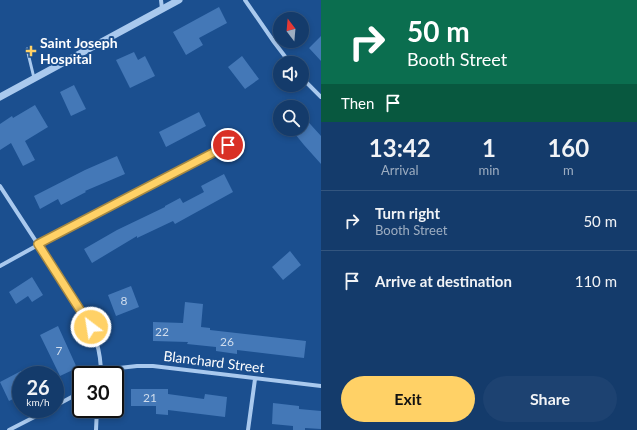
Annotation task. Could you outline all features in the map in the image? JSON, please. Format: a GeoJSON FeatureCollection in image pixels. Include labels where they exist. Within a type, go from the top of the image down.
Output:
{"type":"FeatureCollection","features":[{"type":"Feature","properties":{"kind":"street"},"geometry":{"type":"LineString","coordinates":[[161,0],[162,9]]}},
{"type":"Feature","properties":{"kind":"street"},"geometry":{"type":"LineString","coordinates":[[0,97],[179,0]]}},
{"type":"Feature","properties":{"kind":"street"},"geometry":{"type":"LineString","coordinates":[[245,0],[285,56]]}},
{"type":"Feature","properties":{"kind":"street"},"geometry":{"type":"LineString","coordinates":[[309,85],[321,98]]}},
{"type":"Feature","properties":{"kind":"street"},"geometry":{"type":"LineString","coordinates":[[0,266],[38,244],[241,138]]}},
{"type":"Feature","properties":{"kind":"street"},"geometry":{"type":"LineString","coordinates":[[0,186],[91,327],[97,341],[101,366]]}},
{"type":"Feature","properties":{"kind":"street","name":"Blanchard Street"},"geometry":{"type":"LineString","coordinates":[[124,368],[137,366],[161,367],[321,386]]}},
{"type":"Feature","properties":{"kind":"street"},"geometry":{"type":"LineString","coordinates":[[248,430],[255,379]]}},
{"type":"Feature","properties":{"kind":"street"},"geometry":{"type":"LineString","coordinates":[[9,430],[32,418]]}},
{"type":"Feature","properties":{"kind":"street"},"geometry":{"type":"LineString","coordinates":[[96,430],[97,418]]}},
{"type":"Feature","properties":{"kind":"lane"},"geometry":{"type":"LineString","coordinates":[[27,49],[34,79]]}},
{"type":"Feature","properties":{"kind":"building"},"geometry":{"type":"Polygon","coordinates":[[[219,7],[227,23],[199,38],[203,45],[186,55],[173,32],[219,7]]]}},
{"type":"Feature","properties":{"kind":"building"},"geometry":{"type":"Polygon","coordinates":[[[321,36],[321,61],[309,48],[321,36]]]}},
{"type":"Feature","properties":{"kind":"building"},"geometry":{"type":"Polygon","coordinates":[[[134,52],[138,60],[145,56],[155,76],[130,88],[116,60],[134,52]]]}},
{"type":"Feature","properties":{"kind":"building"},"geometry":{"type":"Polygon","coordinates":[[[242,56],[259,79],[245,89],[228,67],[242,56]]]}},
{"type":"Feature","properties":{"kind":"building"},"geometry":{"type":"Polygon","coordinates":[[[74,85],[86,109],[71,116],[60,92],[74,85]]]}},
{"type":"Feature","properties":{"kind":"building"},"geometry":{"type":"Polygon","coordinates":[[[35,105],[48,127],[25,141],[35,160],[23,166],[11,143],[0,150],[0,124],[12,116],[13,118],[35,105]]]}},
{"type":"Feature","properties":{"kind":"building"},"geometry":{"type":"Polygon","coordinates":[[[199,112],[206,126],[166,147],[159,132],[199,112]]]}},
{"type":"Feature","properties":{"kind":"building"},"geometry":{"type":"Polygon","coordinates":[[[309,123],[321,136],[321,164],[297,136],[309,136],[309,123]]]}},
{"type":"Feature","properties":{"kind":"building"},"geometry":{"type":"Polygon","coordinates":[[[117,156],[125,174],[85,191],[86,192],[61,205],[58,199],[40,209],[34,196],[85,170],[117,156]]]}},
{"type":"Feature","properties":{"kind":"building"},"geometry":{"type":"Polygon","coordinates":[[[224,174],[233,192],[175,224],[173,221],[137,238],[137,236],[92,263],[84,249],[117,230],[165,207],[180,198],[183,203],[204,192],[201,186],[224,174]]]}},
{"type":"Feature","properties":{"kind":"building"},"geometry":{"type":"Polygon","coordinates":[[[290,251],[301,265],[283,280],[272,267],[290,251]]]}},
{"type":"Feature","properties":{"kind":"building"},"geometry":{"type":"Polygon","coordinates":[[[32,277],[43,295],[32,302],[28,296],[16,304],[9,292],[32,277]]]}},
{"type":"Feature","properties":{"kind":"building"},"geometry":{"type":"Polygon","coordinates":[[[131,286],[139,307],[116,316],[108,295],[131,286]]]}},
{"type":"Feature","properties":{"kind":"building"},"geometry":{"type":"Polygon","coordinates":[[[185,302],[203,304],[201,327],[210,328],[210,330],[306,341],[304,358],[237,350],[237,354],[216,351],[216,347],[187,344],[188,342],[153,341],[153,322],[183,323],[185,302]]]}},
{"type":"Feature","properties":{"kind":"building"},"geometry":{"type":"Polygon","coordinates":[[[58,326],[76,366],[72,366],[72,370],[64,374],[64,366],[55,366],[40,335],[58,326]]]}},
{"type":"Feature","properties":{"kind":"building"},"geometry":{"type":"Polygon","coordinates":[[[12,376],[12,400],[9,401],[0,382],[12,376]]]}},
{"type":"Feature","properties":{"kind":"building"},"geometry":{"type":"Polygon","coordinates":[[[131,389],[168,389],[168,394],[204,399],[205,394],[227,397],[225,417],[168,410],[168,415],[156,414],[156,406],[131,406],[131,389]]]}},
{"type":"Feature","properties":{"kind":"building"},"geometry":{"type":"Polygon","coordinates":[[[273,403],[299,406],[299,409],[321,411],[321,429],[305,428],[305,430],[293,430],[293,426],[272,424],[273,403]]]}},
{"type":"Feature","properties":{"kind":"place","name":"Saint Joseph Hospital"},"geometry":{"type":"Point","coordinates":[31,51]}},
{"type":"Feature","properties":{"kind":"route"},"geometry":{"type":"LineString","coordinates":[[91,327],[38,244],[228,145]]}}]}
